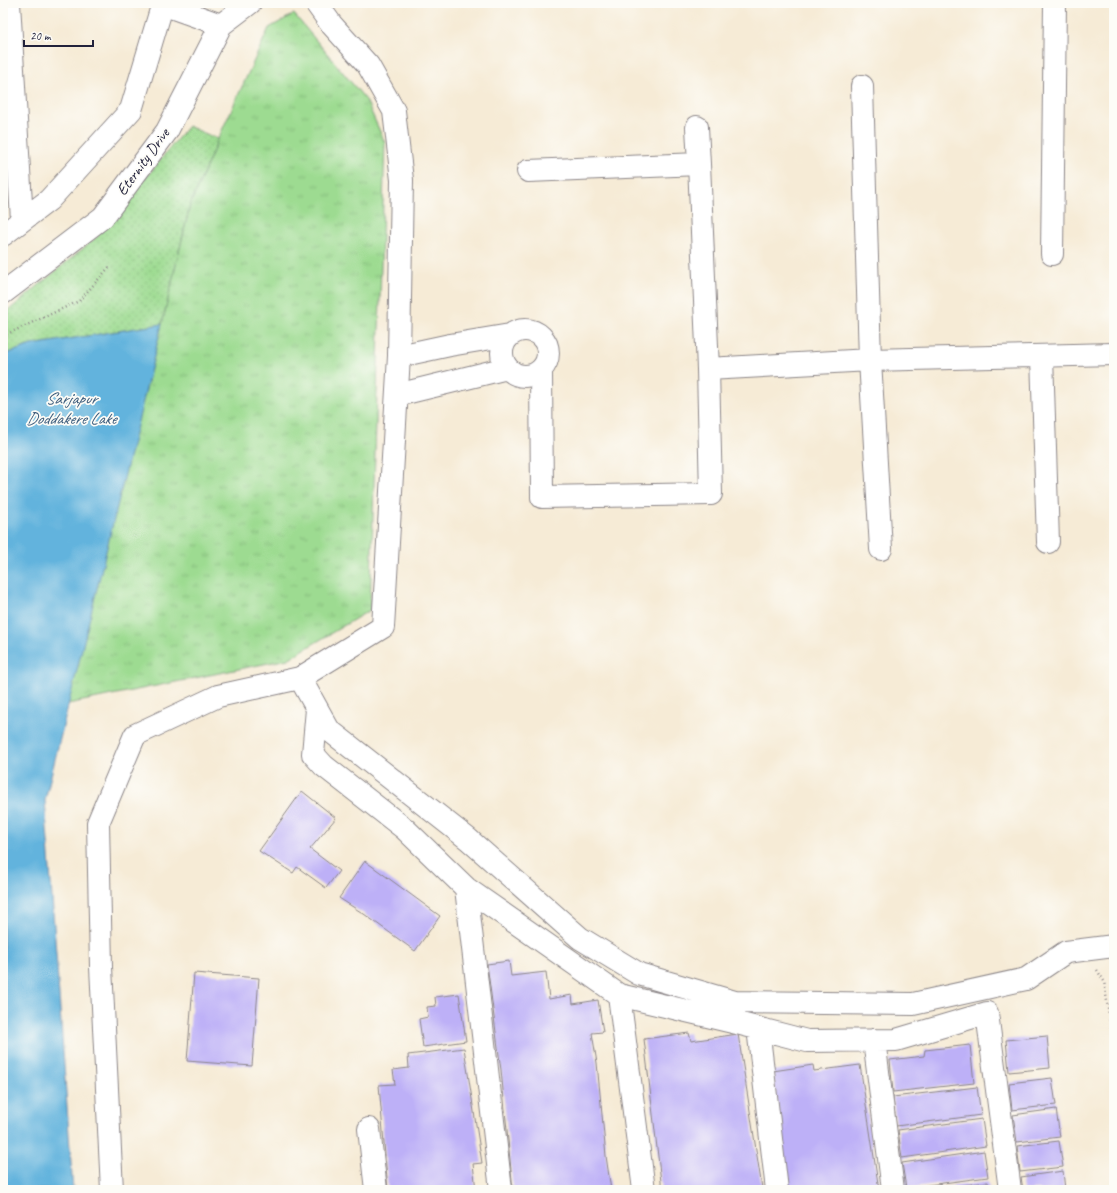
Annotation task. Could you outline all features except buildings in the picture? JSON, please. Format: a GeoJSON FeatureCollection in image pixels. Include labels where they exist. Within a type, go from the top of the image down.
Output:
{"type":"FeatureCollection","features":[{"type":"Feature","properties":{"kind":"street"},"geometry":{"type":"LineString","coordinates":[[8,3],[22,220]]}},
{"type":"Feature","properties":{"kind":"street"},"geometry":{"type":"LineString","coordinates":[[3,235],[49,200],[131,110],[162,3],[221,25]]}},
{"type":"Feature","properties":{"kind":"street","name":"Eternity Drive"},"geometry":{"type":"LineString","coordinates":[[3,293],[103,216],[167,131],[221,25],[250,3]]}},
{"type":"Feature","properties":{"kind":"street"},"geometry":{"type":"LineString","coordinates":[[112,1190],[101,967],[98,823],[135,735],[218,696],[300,678],[383,627],[399,356],[402,180],[394,112],[368,65],[331,24],[316,3]]}},
{"type":"Feature","properties":{"kind":"street"},"geometry":{"type":"LineString","coordinates":[[1052,254],[1055,3]]}},
{"type":"Feature","properties":{"kind":"street"},"geometry":{"type":"LineString","coordinates":[[862,86],[870,360],[881,549]]}},
{"type":"Feature","properties":{"kind":"street"},"geometry":{"type":"LineString","coordinates":[[541,370],[542,497],[711,494],[708,369],[697,127]]}},
{"type":"Feature","properties":{"kind":"street"},"geometry":{"type":"LineString","coordinates":[[528,171],[699,164]]}},
{"type":"Feature","properties":{"kind":"street"},"geometry":{"type":"LineString","coordinates":[[524,329],[532,330],[545,340],[548,348],[548,356],[546,363],[541,370],[535,374],[520,376],[507,368],[501,355],[505,341],[510,335],[516,331],[524,329]]}},
{"type":"Feature","properties":{"kind":"street"},"geometry":{"type":"LineString","coordinates":[[399,356],[450,345],[510,335]]}},
{"type":"Feature","properties":{"kind":"street"},"geometry":{"type":"LineString","coordinates":[[708,369],[870,360],[1114,354]]}},
{"type":"Feature","properties":{"kind":"street"},"geometry":{"type":"LineString","coordinates":[[1042,356],[1048,542]]}},
{"type":"Feature","properties":{"kind":"street"},"geometry":{"type":"LineString","coordinates":[[397,395],[507,368]]}},
{"type":"Feature","properties":{"kind":"street"},"geometry":{"type":"LineString","coordinates":[[300,678],[329,730],[468,839],[580,938],[639,974],[735,1002],[913,1004],[1026,979],[1066,952],[1114,946]]}},
{"type":"Feature","properties":{"kind":"street"},"geometry":{"type":"LineString","coordinates":[[317,709],[313,754],[324,766],[405,829],[466,888],[619,995],[807,1041],[896,1040],[986,1013],[1010,1190]]}},
{"type":"Feature","properties":{"kind":"street"},"geometry":{"type":"LineString","coordinates":[[466,888],[501,1190]]}},
{"type":"Feature","properties":{"kind":"street"},"geometry":{"type":"LineString","coordinates":[[619,995],[644,1190]]}},
{"type":"Feature","properties":{"kind":"street"},"geometry":{"type":"LineString","coordinates":[[758,1028],[777,1190]]}},
{"type":"Feature","properties":{"kind":"street"},"geometry":{"type":"LineString","coordinates":[[874,1040],[893,1190]]}},
{"type":"Feature","properties":{"kind":"street"},"geometry":{"type":"LineString","coordinates":[[369,1129],[376,1190]]}},
{"type":"Feature","properties":{"kind":"path"},"geometry":{"type":"LineString","coordinates":[[3,336],[79,301],[111,265]]}},
{"type":"Feature","properties":{"kind":"path"},"geometry":{"type":"LineString","coordinates":[[1084,950],[1104,981],[1114,1048]]}},
{"type":"Feature","properties":{"kind":"green space"},"geometry":{"type":"Polygon","coordinates":[[[294,14],[366,100],[385,143],[370,610],[288,659],[68,704],[190,205],[218,139],[269,28],[294,14]]]}},
{"type":"Feature","properties":{"kind":"green space"},"geometry":{"type":"Polygon","coordinates":[[[188,126],[218,139],[190,205],[162,324],[31,345],[3,355],[3,315],[98,236],[188,126]]]}},
{"type":"Feature","properties":{"kind":"water","name":"Sarjapur Doddakere Lake"},"geometry":{"type":"Polygon","coordinates":[[[162,324],[45,800],[73,1190],[3,1190],[3,355],[31,345],[162,324]]]}}]}
